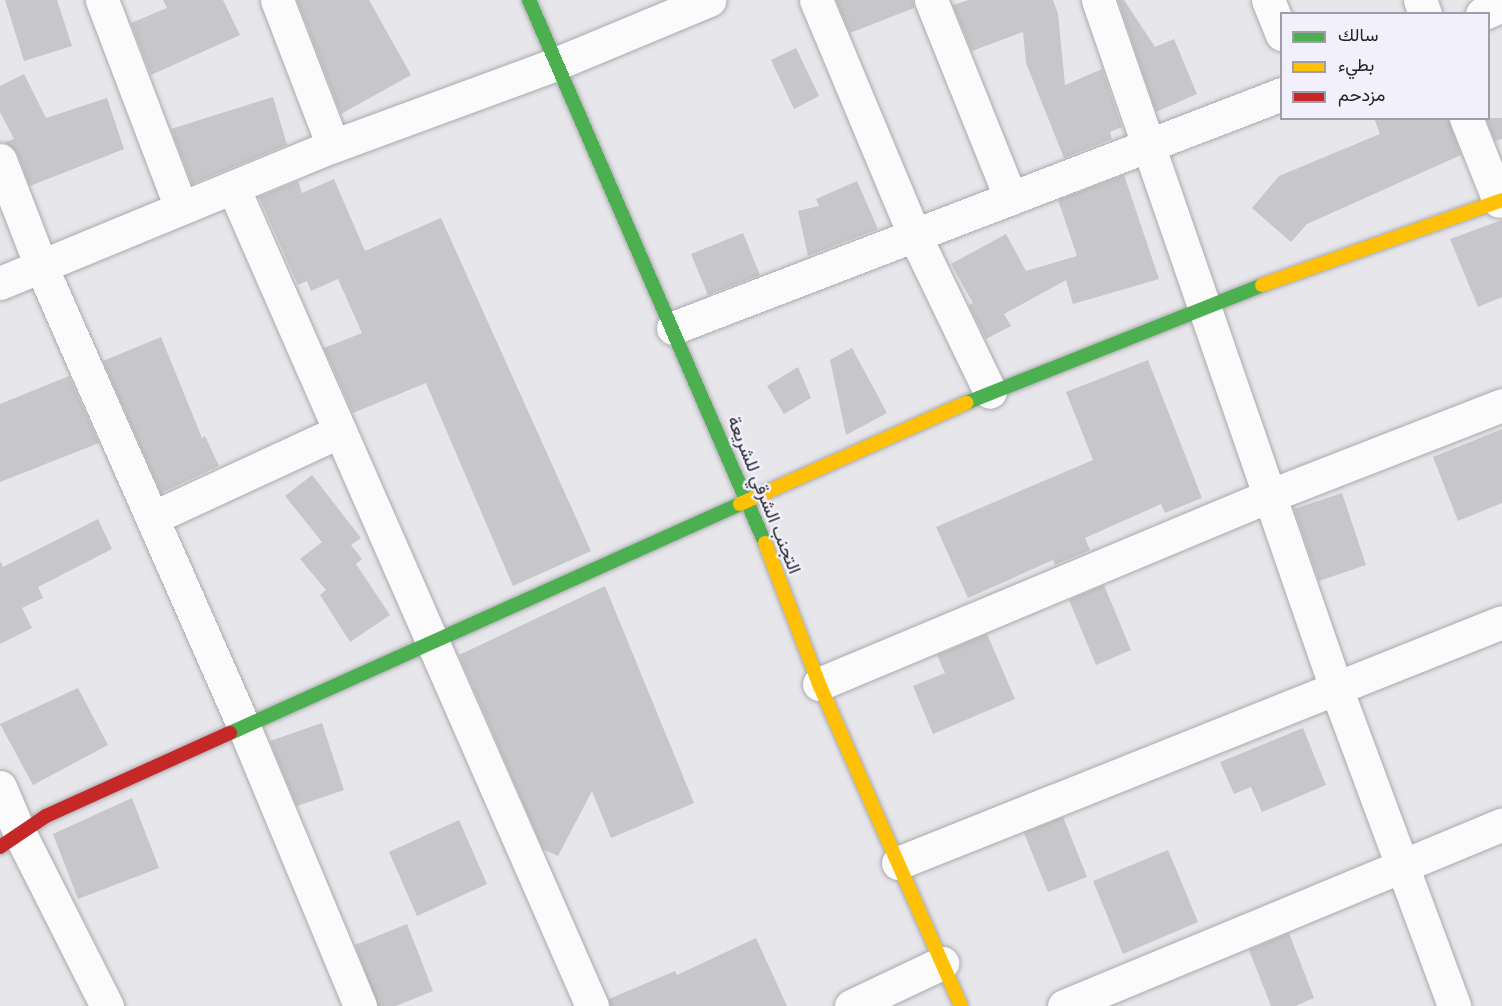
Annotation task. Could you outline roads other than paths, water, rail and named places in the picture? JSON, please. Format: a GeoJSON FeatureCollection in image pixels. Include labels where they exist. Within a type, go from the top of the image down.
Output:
{"type":"FeatureCollection","features":[{"type":"Feature","properties":{"kind":"street"},"geometry":{"type":"LineString","coordinates":[[102,0],[182,208]]}},
{"type":"Feature","properties":{"kind":"street"},"geometry":{"type":"LineString","coordinates":[[277,0],[333,146]]}},
{"type":"Feature","properties":{"kind":"street","name":"التجنب الشرقي للشريعة"},"geometry":{"type":"LineString","coordinates":[[529,0],[749,502],[819,684],[961,1006]]}},
{"type":"Feature","properties":{"kind":"street"},"geometry":{"type":"LineString","coordinates":[[0,284],[333,146],[558,63],[709,0]]}},
{"type":"Feature","properties":{"kind":"street"},"geometry":{"type":"LineString","coordinates":[[816,0],[914,234],[990,393]]}},
{"type":"Feature","properties":{"kind":"street"},"geometry":{"type":"LineString","coordinates":[[931,0],[1011,199]]}},
{"type":"Feature","properties":{"kind":"street"},"geometry":{"type":"LineString","coordinates":[[1098,0],[1336,688],[1399,866],[1454,1006]]}},
{"type":"Feature","properties":{"kind":"street"},"geometry":{"type":"LineString","coordinates":[[1268,0],[1280,31]]}},
{"type":"Feature","properties":{"kind":"street"},"geometry":{"type":"LineString","coordinates":[[1486,12],[1502,5]]}},
{"type":"Feature","properties":{"kind":"street"},"geometry":{"type":"LineString","coordinates":[[672,328],[914,234],[1149,147],[1280,94]]}},
{"type":"Feature","properties":{"kind":"street"},"geometry":{"type":"LineString","coordinates":[[10,841],[46,816],[990,393],[1204,305],[1500,200],[1467,120]]}},
{"type":"Feature","properties":{"kind":"street"},"geometry":{"type":"LineString","coordinates":[[0,160],[41,266],[244,727],[360,1006]]}},
{"type":"Feature","properties":{"kind":"street"},"geometry":{"type":"LineString","coordinates":[[233,187],[592,1006]]}},
{"type":"Feature","properties":{"kind":"street"},"geometry":{"type":"LineString","coordinates":[[819,684],[1269,496],[1502,405]]}},
{"type":"Feature","properties":{"kind":"street"},"geometry":{"type":"LineString","coordinates":[[152,518],[340,431]]}},
{"type":"Feature","properties":{"kind":"street"},"geometry":{"type":"LineString","coordinates":[[898,863],[1502,622]]}},
{"type":"Feature","properties":{"kind":"street"},"geometry":{"type":"LineString","coordinates":[[0,787],[10,841],[107,1006]]}},
{"type":"Feature","properties":{"kind":"street"},"geometry":{"type":"LineString","coordinates":[[1064,1006],[1502,825]]}},
{"type":"Feature","properties":{"kind":"street"},"geometry":{"type":"LineString","coordinates":[[851,1006],[942,963]]}}]}
